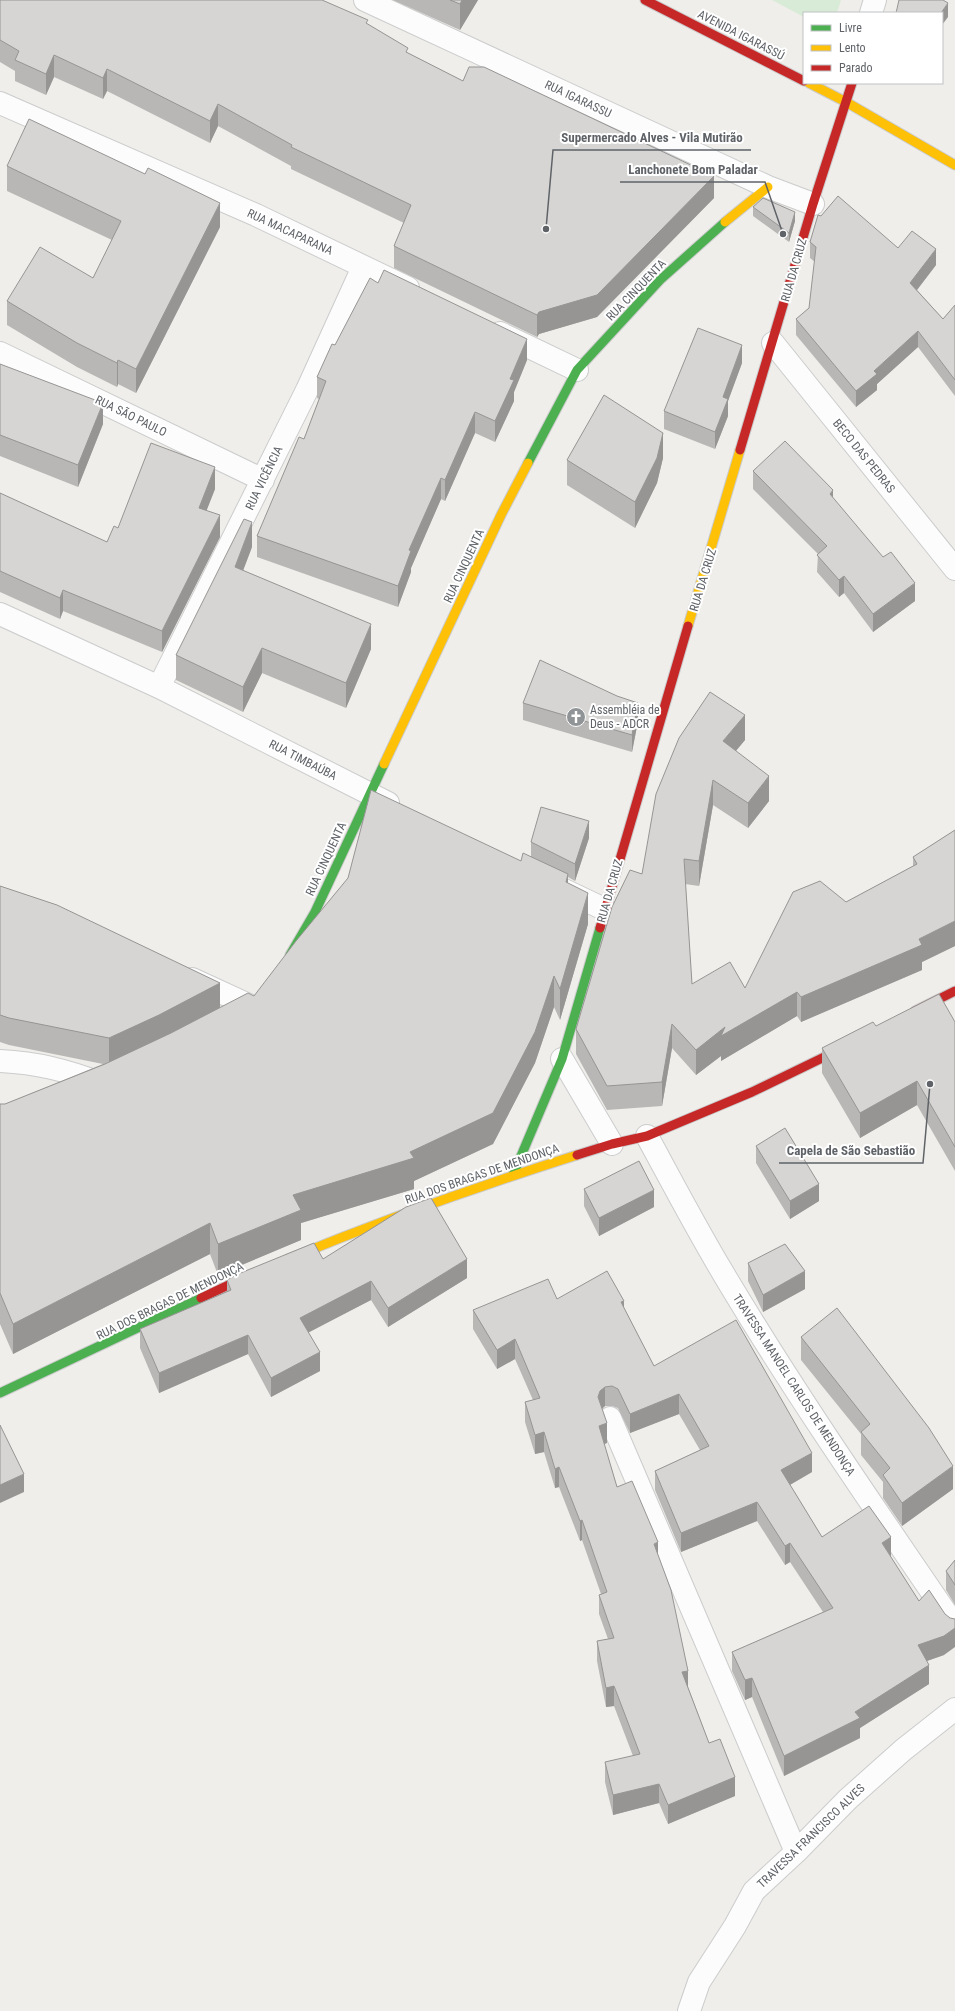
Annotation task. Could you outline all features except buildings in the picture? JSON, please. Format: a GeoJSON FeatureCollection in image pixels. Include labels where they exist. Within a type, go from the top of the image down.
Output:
{"type":"FeatureCollection","features":[{"type":"Feature","properties":{"kind":"street","name":"RUA IGARASSU"},"geometry":{"type":"LineString","coordinates":[[365,0],[768,187],[813,204]]}},
{"type":"Feature","properties":{"kind":"street","name":"AVENIDA IGARASSÚ"},"geometry":{"type":"LineString","coordinates":[[645,0],[803,80]]}},
{"type":"Feature","properties":{"kind":"street"},"geometry":{"type":"LineString","coordinates":[[872,12],[875,0]]}},
{"type":"Feature","properties":{"kind":"street"},"geometry":{"type":"LineString","coordinates":[[811,84],[846,102],[955,165]]}},
{"type":"Feature","properties":{"kind":"street","name":"RUA DA CRUZ"},"geometry":{"type":"LineString","coordinates":[[513,1175],[562,1059],[604,909],[774,343],[813,204],[852,84]]}},
{"type":"Feature","properties":{"kind":"street","name":"RUA MACAPARANA"},"geometry":{"type":"LineString","coordinates":[[0,103],[256,215],[427,298]]}},
{"type":"Feature","properties":{"kind":"street","name":"RUA CINQUENTA"},"geometry":{"type":"LineString","coordinates":[[287,961],[315,912],[501,515],[577,370],[665,275],[703,240],[768,187]]}},
{"type":"Feature","properties":{"kind":"street","name":"RUA VICÊNCIA"},"geometry":{"type":"LineString","coordinates":[[159,687],[307,390],[363,266]]}},
{"type":"Feature","properties":{"kind":"street"},"geometry":{"type":"LineString","coordinates":[[484,325],[577,370]]}},
{"type":"Feature","properties":{"kind":"street","name":"BECO DAS PEDRAS"},"geometry":{"type":"LineString","coordinates":[[774,343],[955,569]]}},
{"type":"Feature","properties":{"kind":"street","name":"RUA SÃO PAULO"},"geometry":{"type":"LineString","coordinates":[[0,353],[263,480]]}},
{"type":"Feature","properties":{"kind":"street","name":"RUA TIMBAÚBA"},"geometry":{"type":"LineString","coordinates":[[0,614],[159,687],[406,812]]}},
{"type":"Feature","properties":{"kind":"street"},"geometry":{"type":"LineString","coordinates":[[547,881],[604,909]]}},
{"type":"Feature","properties":{"kind":"street"},"geometry":{"type":"LineString","coordinates":[[174,970],[251,1007]]}},
{"type":"Feature","properties":{"kind":"street"},"geometry":{"type":"LineString","coordinates":[[906,1016],[955,991]]}},
{"type":"Feature","properties":{"kind":"street","name":"RUA DOS BRAGAS DE MENDONÇA"},"geometry":{"type":"LineString","coordinates":[[282,1262],[374,1224],[513,1175],[612,1144],[647,1136],[752,1092],[857,1041]]}},
{"type":"Feature","properties":{"kind":"street"},"geometry":{"type":"LineString","coordinates":[[562,1059],[612,1144]]}},
{"type":"Feature","properties":{"kind":"street"},"geometry":{"type":"LineString","coordinates":[[0,1061],[25,1062],[58,1068],[98,1084]]}},
{"type":"Feature","properties":{"kind":"street","name":"TRAVESSA MANOEL CARLOS DE MENDONÇA"},"geometry":{"type":"LineString","coordinates":[[647,1136],[722,1272],[773,1354],[816,1422],[955,1626]]}},
{"type":"Feature","properties":{"kind":"street","name":"RUA DOS BRAGAS DE MENDONÇA"},"geometry":{"type":"LineString","coordinates":[[0,1394],[262,1270]]}},
{"type":"Feature","properties":{"kind":"street"},"geometry":{"type":"LineString","coordinates":[[610,1418],[796,1852]]}},
{"type":"Feature","properties":{"kind":"street","name":"TRAVESSA FRANCISCO ALVES"},"geometry":{"type":"LineString","coordinates":[[689,2011],[699,1982],[735,1926],[754,1891],[796,1852],[848,1799],[903,1750],[955,1709]]}},
{"type":"Feature","properties":{"kind":"green space"},"geometry":{"type":"Polygon","coordinates":[[[772,0],[841,0],[837,12],[803,12],[803,16],[772,0]]]}},
{"type":"Feature","properties":{"kind":"traffic: fast"},"geometry":{"type":"LineString","coordinates":[[528,463],[577,370],[660,280],[725,222]]}},
{"type":"Feature","properties":{"kind":"traffic: fast"},"geometry":{"type":"LineString","coordinates":[[290,955],[315,912],[384,764]]}},
{"type":"Feature","properties":{"kind":"traffic: fast"},"geometry":{"type":"LineString","coordinates":[[513,1175],[562,1059],[600,928]]}},
{"type":"Feature","properties":{"kind":"traffic: fast"},"geometry":{"type":"LineString","coordinates":[[0,1393],[201,1298]]}},
{"type":"Feature","properties":{"kind":"traffic: slow"},"geometry":{"type":"LineString","coordinates":[[811,84],[846,102],[955,165]]}},
{"type":"Feature","properties":{"kind":"traffic: slow"},"geometry":{"type":"LineString","coordinates":[[725,222],[768,187]]}},
{"type":"Feature","properties":{"kind":"traffic: slow"},"geometry":{"type":"LineString","coordinates":[[688,626],[740,450]]}},
{"type":"Feature","properties":{"kind":"traffic: slow"},"geometry":{"type":"LineString","coordinates":[[384,764],[501,515],[528,463]]}},
{"type":"Feature","properties":{"kind":"traffic: slow"},"geometry":{"type":"LineString","coordinates":[[288,1259],[431,1204],[577,1155]]}},
{"type":"Feature","properties":{"kind":"traffic: jam"},"geometry":{"type":"LineString","coordinates":[[645,0],[803,80]]}},
{"type":"Feature","properties":{"kind":"traffic: jam"},"geometry":{"type":"LineString","coordinates":[[740,450],[813,204],[852,84]]}},
{"type":"Feature","properties":{"kind":"traffic: jam"},"geometry":{"type":"LineString","coordinates":[[600,928],[688,626]]}},
{"type":"Feature","properties":{"kind":"traffic: jam"},"geometry":{"type":"LineString","coordinates":[[915,1011],[955,991]]}},
{"type":"Feature","properties":{"kind":"traffic: jam"},"geometry":{"type":"LineString","coordinates":[[577,1155],[612,1144],[647,1136],[752,1092],[849,1045]]}},
{"type":"Feature","properties":{"kind":"traffic: jam"},"geometry":{"type":"LineString","coordinates":[[201,1298],[254,1273]]}},
{"type":"Feature","properties":{"kind":"place","name":"Supermercado Alves - Vila Mutirão"},"geometry":{"type":"Point","coordinates":[546,229]}},
{"type":"Feature","properties":{"kind":"place","name":"Lanchonete Bom Paladar"},"geometry":{"type":"Point","coordinates":[783,234]}},
{"type":"Feature","properties":{"kind":"place","name":"Assembléia de Deus - ADCR"},"geometry":{"type":"Point","coordinates":[576,717]}},
{"type":"Feature","properties":{"kind":"place","name":"Capela de São Sebastião"},"geometry":{"type":"Point","coordinates":[930,1084]}}]}
